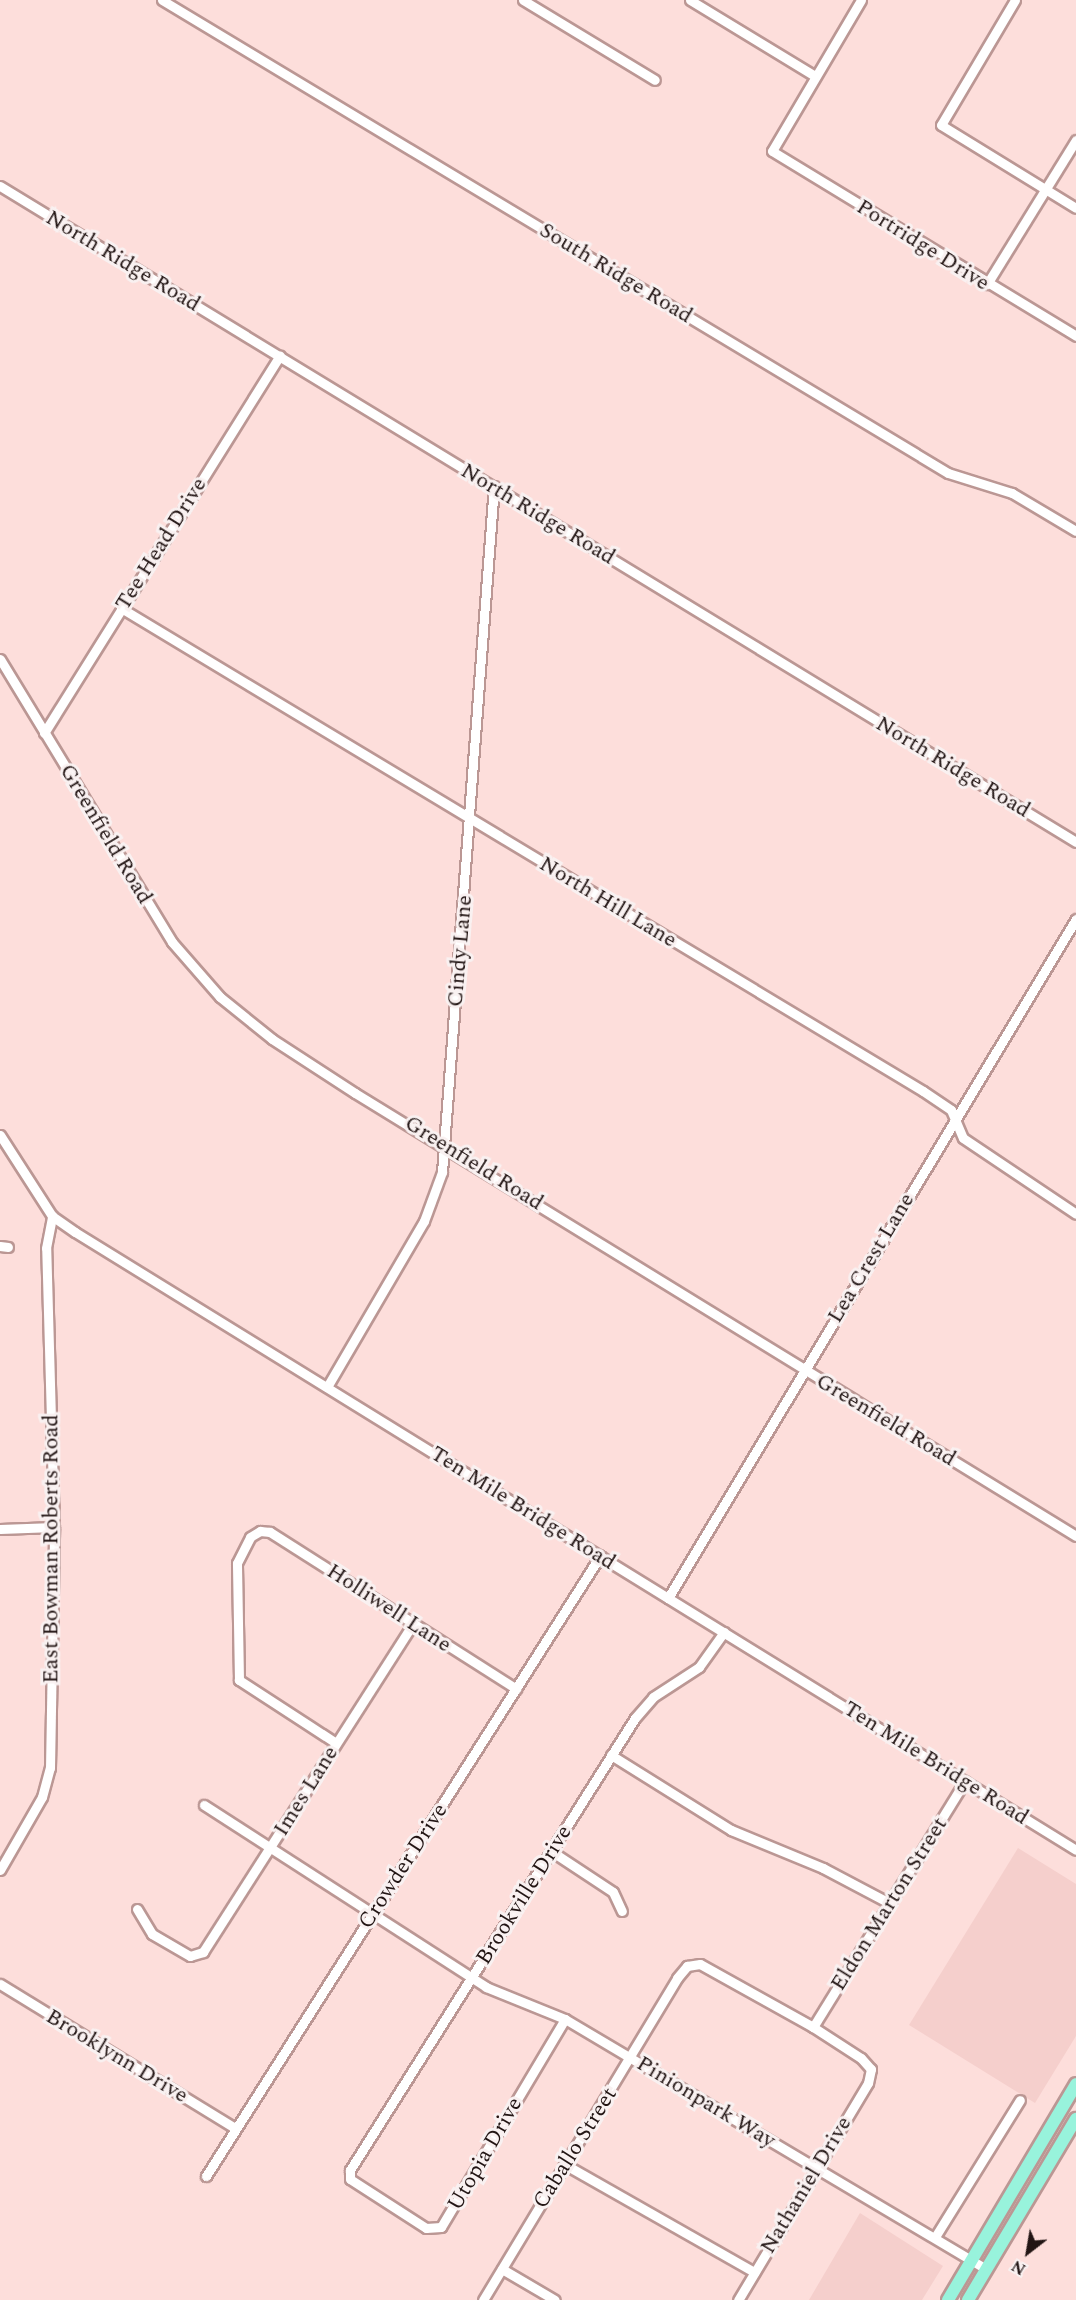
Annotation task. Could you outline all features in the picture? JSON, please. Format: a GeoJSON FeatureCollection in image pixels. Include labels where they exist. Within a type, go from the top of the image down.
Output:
{"type":"FeatureCollection","features":[{"type":"Feature","properties":{"kind":"main road"},"geometry":{"type":"LineString","coordinates":[[948,2300],[1076,2084]]}},
{"type":"Feature","properties":{"kind":"main road"},"geometry":{"type":"LineString","coordinates":[[968,2300],[1076,2118]]}},
{"type":"Feature","properties":{"kind":"street","name":"South Ridge Road"},"geometry":{"type":"LineString","coordinates":[[162,0],[948,473],[1003,489],[1076,531]]}},
{"type":"Feature","properties":{"kind":"street"},"geometry":{"type":"LineString","coordinates":[[523,0],[655,80]]}},
{"type":"Feature","properties":{"kind":"street"},"geometry":{"type":"LineString","coordinates":[[690,0],[702,3],[815,76],[861,0]]}},
{"type":"Feature","properties":{"kind":"street"},"geometry":{"type":"LineString","coordinates":[[1015,0],[941,125],[1076,208]]}},
{"type":"Feature","properties":{"kind":"street","name":"Portridge Drive"},"geometry":{"type":"LineString","coordinates":[[815,76],[772,151],[987,284],[1076,336]]}},
{"type":"Feature","properties":{"kind":"street"},"geometry":{"type":"LineString","coordinates":[[987,284],[1076,140]]}},
{"type":"Feature","properties":{"kind":"street","name":"North Ridge Road"},"geometry":{"type":"LineString","coordinates":[[0,186],[1076,842]]}},
{"type":"Feature","properties":{"kind":"street","name":"Tee Head Drive"},"geometry":{"type":"LineString","coordinates":[[44,733],[280,356]]}},
{"type":"Feature","properties":{"kind":"street","name":"Cindy Lane"},"geometry":{"type":"LineString","coordinates":[[327,1387],[424,1221],[442,1172],[494,486]]}},
{"type":"Feature","properties":{"kind":"street","name":"North Hill Lane"},"geometry":{"type":"LineString","coordinates":[[121,608],[923,1091],[951,1110],[963,1138],[1076,1215]]}},
{"type":"Feature","properties":{"kind":"street","name":"Greenfield Road"},"geometry":{"type":"LineString","coordinates":[[0,659],[172,942],[220,997],[272,1039],[803,1370],[1076,1536]]}},
{"type":"Feature","properties":{"kind":"street","name":"Lea Crest Lane"},"geometry":{"type":"LineString","coordinates":[[668,1598],[1076,919]]}},
{"type":"Feature","properties":{"kind":"street"},"geometry":{"type":"LineString","coordinates":[[1066,935],[1076,941]]}},
{"type":"Feature","properties":{"kind":"street","name":"Ten Mile Bridge Road"},"geometry":{"type":"LineString","coordinates":[[0,1135],[52,1216],[1076,1850]]}},
{"type":"Feature","properties":{"kind":"street","name":"East Bowman Roberts Road"},"geometry":{"type":"LineString","coordinates":[[0,1870],[38,1805],[50,1768],[54,1527],[46,1248],[52,1216]]}},
{"type":"Feature","properties":{"kind":"street"},"geometry":{"type":"LineString","coordinates":[[0,1529],[54,1527]]}},
{"type":"Feature","properties":{"kind":"street","name":"Holliwell Lane"},"geometry":{"type":"LineString","coordinates":[[336,1743],[239,1680],[236,1570],[245,1545],[260,1531],[270,1532],[516,1689]]}},
{"type":"Feature","properties":{"kind":"street","name":"Crowder Drive"},"geometry":{"type":"LineString","coordinates":[[206,2176],[600,1556]]}},
{"type":"Feature","properties":{"kind":"street","name":"Imes Lane"},"geometry":{"type":"LineString","coordinates":[[137,1909],[152,1934],[181,1952],[196,1956],[203,1952],[413,1623]]}},
{"type":"Feature","properties":{"kind":"street","name":"Brookville Drive"},"geometry":{"type":"LineString","coordinates":[[350,2179],[350,2170],[644,1705],[699,1667],[724,1632]]}},
{"type":"Feature","properties":{"kind":"street"},"geometry":{"type":"LineString","coordinates":[[612,1755],[731,1830],[823,1868],[889,1903]]}},
{"type":"Feature","properties":{"kind":"street","name":"Eldon Marton Street"},"geometry":{"type":"LineString","coordinates":[[813,2027],[965,1781]]}},
{"type":"Feature","properties":{"kind":"street","name":"Pinionpark Way"},"geometry":{"type":"LineString","coordinates":[[204,1805],[471,1978],[510,1999],[565,2019],[986,2269]]}},
{"type":"Feature","properties":{"kind":"street"},"geometry":{"type":"LineString","coordinates":[[551,1851],[613,1892],[622,1911]]}},
{"type":"Feature","properties":{"kind":"street","name":"Caballo Street"},"geometry":{"type":"LineString","coordinates":[[483,2300],[677,1978],[691,1964],[707,1968],[813,2027],[861,2058],[871,2069]]}},
{"type":"Feature","properties":{"kind":"street","name":"Brooklynn Drive"},"geometry":{"type":"LineString","coordinates":[[0,1984],[235,2128]]}},
{"type":"Feature","properties":{"kind":"street","name":"Utopia Drive"},"geometry":{"type":"LineString","coordinates":[[350,2179],[426,2228],[441,2227],[565,2019]]}},
{"type":"Feature","properties":{"kind":"street","name":"Nathaniel Drive"},"geometry":{"type":"LineString","coordinates":[[738,2300],[868,2083],[871,2069]]}},
{"type":"Feature","properties":{"kind":"street"},"geometry":{"type":"LineString","coordinates":[[935,2237],[1020,2100]]}},
{"type":"Feature","properties":{"kind":"street"},"geometry":{"type":"LineString","coordinates":[[564,2164],[754,2272]]}},
{"type":"Feature","properties":{"kind":"street"},"geometry":{"type":"LineString","coordinates":[[502,2269],[555,2300]]}},
{"type":"Feature","properties":{"kind":"shaded area"},"geometry":{"type":"Polygon","coordinates":[[[1018,1848],[1076,1884],[1076,2036],[1035,2103],[909,2025],[1018,1848]]]}},
{"type":"Feature","properties":{"kind":"shaded area"},"geometry":{"type":"Polygon","coordinates":[[[860,2213],[943,2266],[922,2300],[809,2300],[860,2213]]]}}]}
